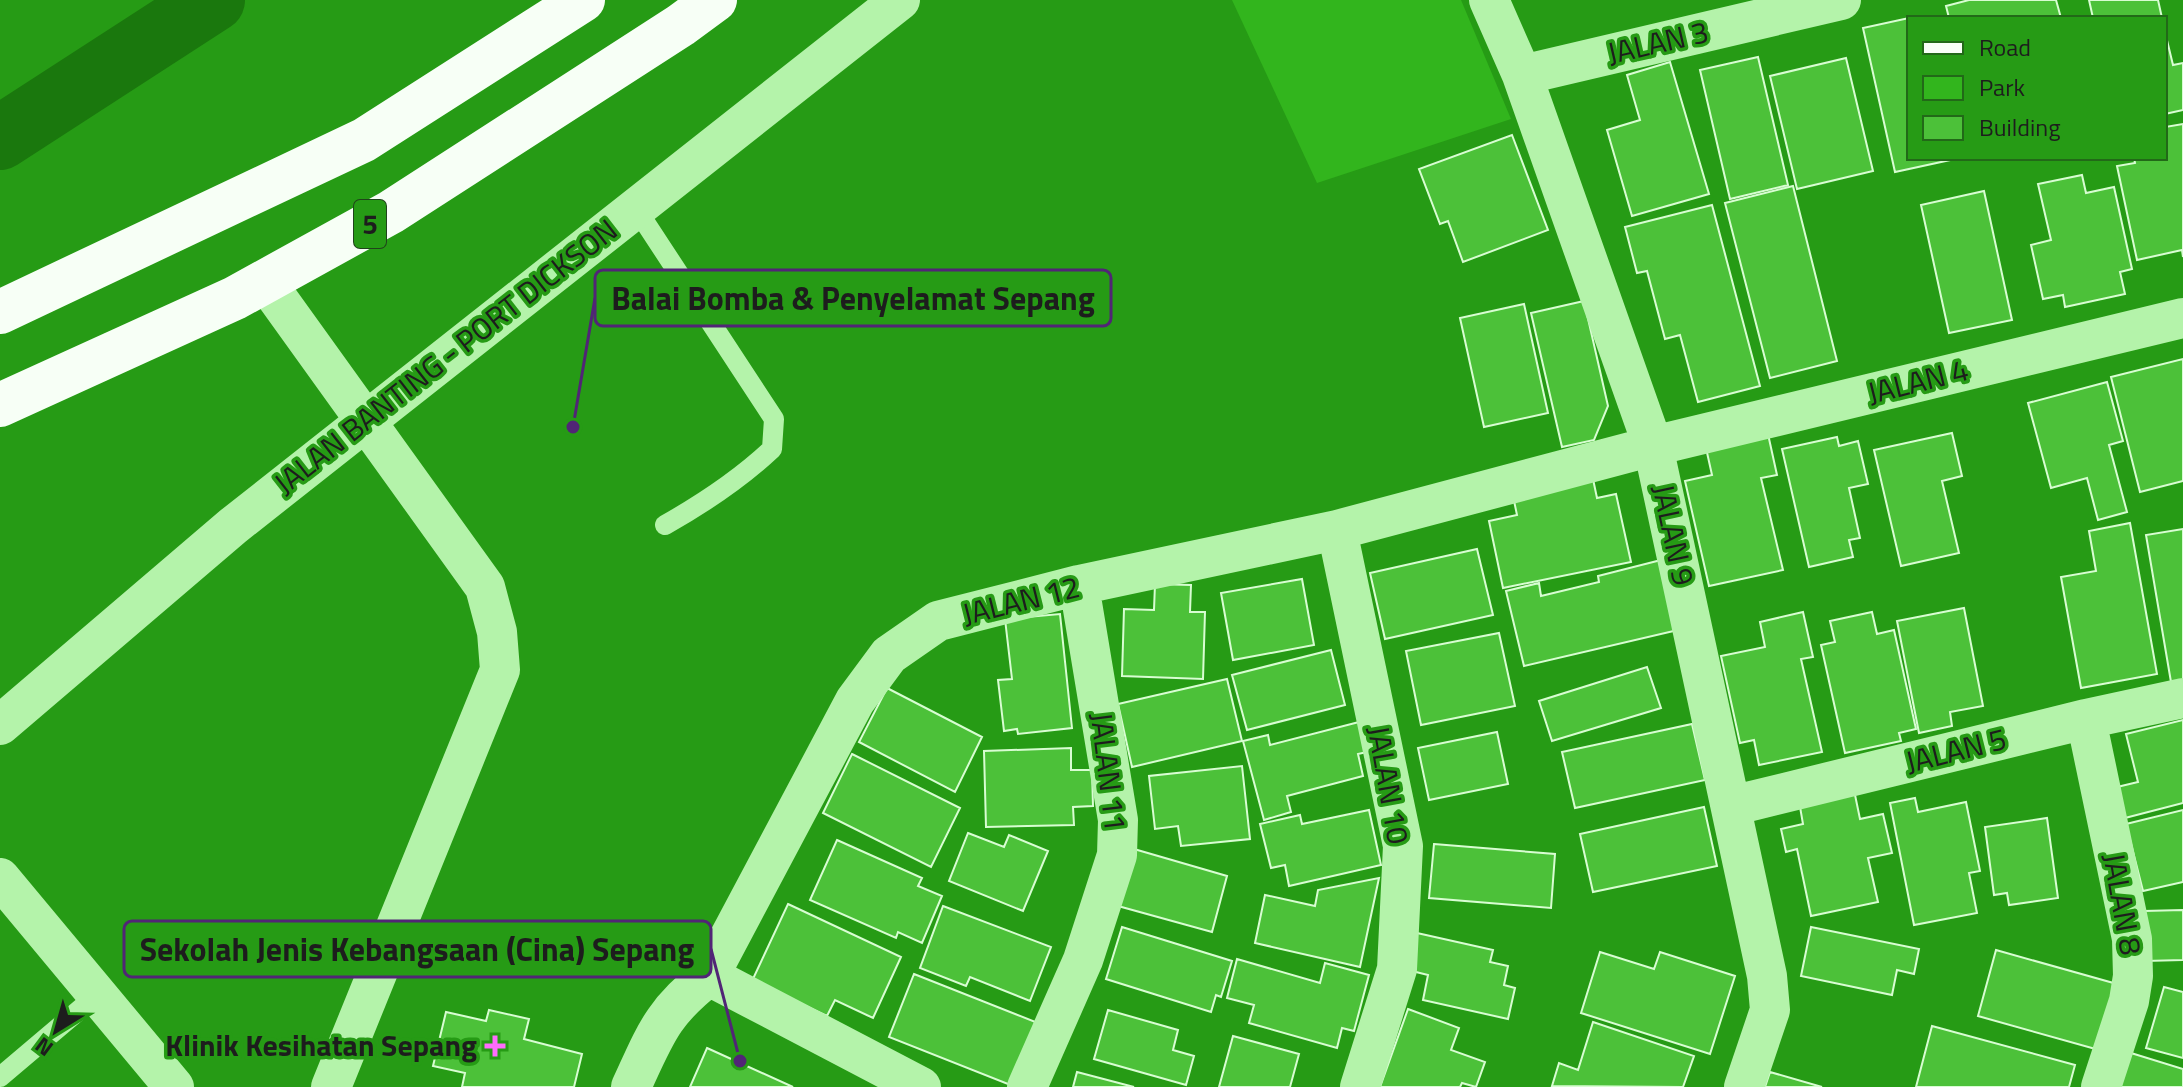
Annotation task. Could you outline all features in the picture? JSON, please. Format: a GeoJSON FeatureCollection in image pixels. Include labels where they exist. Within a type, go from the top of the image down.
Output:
{"type":"FeatureCollection","features":[{"type":"Feature","properties":{"kind":"main road"},"geometry":{"type":"LineString","coordinates":[[0,312],[364,140],[583,0]]}},
{"type":"Feature","properties":{"kind":"main road","name":"5"},"geometry":{"type":"LineString","coordinates":[[0,405],[235,298],[391,212],[715,0]]}},
{"type":"Feature","properties":{"kind":"street","name":"JALAN BANTING - PORT DICKSON"},"geometry":{"type":"LineString","coordinates":[[0,725],[233,526],[900,0]]}},
{"type":"Feature","properties":{"kind":"street","name":"JALAN 9"},"geometry":{"type":"LineString","coordinates":[[1489,0],[1522,75],[1653,446],[1767,976],[1770,1010],[1744,1087]]}},
{"type":"Feature","properties":{"kind":"street","name":"JALAN 3"},"geometry":{"type":"LineString","coordinates":[[1522,75],[1841,0]]}},
{"type":"Feature","properties":{"kind":"street"},"geometry":{"type":"LineString","coordinates":[[265,281],[485,587],[497,632],[500,670],[338,1085]]}},
{"type":"Feature","properties":{"kind":"street","name":"JALAN 4"},"geometry":{"type":"LineString","coordinates":[[1653,446],[2183,318]]}},
{"type":"Feature","properties":{"kind":"street","name":"JALAN 12"},"geometry":{"type":"LineString","coordinates":[[631,1087],[660,1024],[681,997],[709,976],[855,701],[889,655],[938,621],[1079,585],[1337,530],[1653,446]]}},
{"type":"Feature","properties":{"kind":"street","name":"JALAN 10"},"geometry":{"type":"LineString","coordinates":[[1337,530],[1403,846],[1397,969],[1360,1087]]}},
{"type":"Feature","properties":{"kind":"street","name":"JALAN 11"},"geometry":{"type":"LineString","coordinates":[[1027,1087],[1083,960],[1117,855],[1118,820],[1079,585]]}},
{"type":"Feature","properties":{"kind":"street","name":"JALAN 5"},"geometry":{"type":"LineString","coordinates":[[1731,806],[2183,698]]}},
{"type":"Feature","properties":{"kind":"street","name":"JALAN 8"},"geometry":{"type":"LineString","coordinates":[[2086,719],[2132,939],[2133,976],[2129,1001],[2101,1087]]}},
{"type":"Feature","properties":{"kind":"street"},"geometry":{"type":"LineString","coordinates":[[0,878],[174,1087]]}},
{"type":"Feature","properties":{"kind":"street"},"geometry":{"type":"LineString","coordinates":[[709,976],[921,1087]]}},
{"type":"Feature","properties":{"kind":"lane"},"geometry":{"type":"LineString","coordinates":[[635,207],[774,419],[772,449],[709,501],[665,525]]}},
{"type":"Feature","properties":{"kind":"lane"},"geometry":{"type":"LineString","coordinates":[[0,1077],[97,995]]}},
{"type":"Feature","properties":{"kind":"green space"},"geometry":{"type":"Polygon","coordinates":[[[1232,0],[1461,0],[1511,119],[1317,183],[1232,0]]]}},
{"type":"Feature","properties":{"kind":"building"},"geometry":{"type":"Polygon","coordinates":[[[1969,0],[2056,0],[2060,16],[1948,16],[1946,6],[1969,0]]]}},
{"type":"Feature","properties":{"kind":"building"},"geometry":{"type":"Polygon","coordinates":[[[2089,0],[2158,0],[2162,16],[2093,16],[2089,0]]]}},
{"type":"Feature","properties":{"kind":"building"},"geometry":{"type":"Polygon","coordinates":[[[1907,18],[1907,160],[1950,160],[1895,172],[1863,28],[1907,18]]]}},
{"type":"Feature","properties":{"kind":"building"},"geometry":{"type":"Polygon","coordinates":[[[2167,40],[2173,65],[2183,63],[2183,110],[2167,114],[2167,40]]]}},
{"type":"Feature","properties":{"kind":"building"},"geometry":{"type":"Polygon","coordinates":[[[1758,57],[1788,185],[1730,199],[1700,70],[1758,57]]]}},
{"type":"Feature","properties":{"kind":"building"},"geometry":{"type":"Polygon","coordinates":[[[1846,58],[1873,171],[1797,189],[1770,76],[1846,58]]]}},
{"type":"Feature","properties":{"kind":"building"},"geometry":{"type":"Polygon","coordinates":[[[1670,62],[1709,194],[1632,216],[1607,130],[1640,120],[1627,75],[1670,62]]]}},
{"type":"Feature","properties":{"kind":"building"},"geometry":{"type":"Polygon","coordinates":[[[2183,124],[2183,257],[2182,250],[2137,260],[2117,166],[2135,163],[2134,160],[2167,160],[2167,127],[2183,124]]]}},
{"type":"Feature","properties":{"kind":"building"},"geometry":{"type":"Polygon","coordinates":[[[1512,135],[1548,230],[1463,262],[1448,221],[1440,224],[1419,169],[1512,135]]]}},
{"type":"Feature","properties":{"kind":"building"},"geometry":{"type":"Polygon","coordinates":[[[2082,175],[2086,193],[2114,187],[2132,269],[2120,272],[2125,294],[2065,307],[2063,295],[2043,299],[2031,245],[2051,240],[2038,184],[2082,175]]]}},
{"type":"Feature","properties":{"kind":"building"},"geometry":{"type":"Polygon","coordinates":[[[1793,186],[1837,361],[1770,378],[1725,203],[1793,186]]]}},
{"type":"Feature","properties":{"kind":"building"},"geometry":{"type":"Polygon","coordinates":[[[1984,191],[2012,320],[1949,333],[1921,205],[1984,191]]]}},
{"type":"Feature","properties":{"kind":"building"},"geometry":{"type":"Polygon","coordinates":[[[1712,205],[1760,386],[1698,402],[1680,335],[1665,339],[1647,271],[1637,273],[1625,227],[1712,205]]]}},
{"type":"Feature","properties":{"kind":"building"},"geometry":{"type":"Polygon","coordinates":[[[1584,301],[1608,406],[1594,440],[1562,447],[1531,313],[1584,301]]]}},
{"type":"Feature","properties":{"kind":"building"},"geometry":{"type":"Polygon","coordinates":[[[1524,304],[1548,413],[1484,427],[1460,318],[1524,304]]]}},
{"type":"Feature","properties":{"kind":"building"},"geometry":{"type":"Polygon","coordinates":[[[2183,359],[2183,481],[2140,492],[2111,377],[2183,359]]]}},
{"type":"Feature","properties":{"kind":"building"},"geometry":{"type":"Polygon","coordinates":[[[2107,382],[2123,441],[2109,445],[2127,512],[2098,520],[2087,478],[2051,488],[2028,403],[2107,382]]]}},
{"type":"Feature","properties":{"kind":"building"},"geometry":{"type":"Polygon","coordinates":[[[1766,425],[1777,475],[1761,478],[1783,570],[1709,586],[1685,481],[1712,475],[1704,439],[1766,425]]]}},
{"type":"Feature","properties":{"kind":"building"},"geometry":{"type":"Polygon","coordinates":[[[1952,433],[1962,476],[1942,481],[1959,553],[1901,566],[1874,450],[1952,433]]]}},
{"type":"Feature","properties":{"kind":"building"},"geometry":{"type":"Polygon","coordinates":[[[1837,437],[1839,446],[1858,441],[1868,484],[1849,488],[1860,538],[1849,540],[1853,557],[1809,567],[1782,449],[1837,437]]]}},
{"type":"Feature","properties":{"kind":"building"},"geometry":{"type":"Polygon","coordinates":[[[1593,479],[1597,498],[1616,494],[1631,562],[1503,588],[1489,521],[1517,515],[1513,496],[1593,479]]]}},
{"type":"Feature","properties":{"kind":"building"},"geometry":{"type":"Polygon","coordinates":[[[2130,523],[2157,674],[2081,688],[2061,577],[2096,571],[2089,531],[2130,523]]]}},
{"type":"Feature","properties":{"kind":"building"},"geometry":{"type":"Polygon","coordinates":[[[2183,529],[2183,680],[2171,682],[2146,535],[2183,529]]]}},
{"type":"Feature","properties":{"kind":"building"},"geometry":{"type":"Polygon","coordinates":[[[1477,549],[1493,615],[1385,639],[1370,573],[1477,549]]]}},
{"type":"Feature","properties":{"kind":"building"},"geometry":{"type":"Polygon","coordinates":[[[1661,560],[1678,630],[1524,666],[1506,591],[1539,583],[1541,596],[1599,582],[1598,576],[1661,560]]]}},
{"type":"Feature","properties":{"kind":"building"},"geometry":{"type":"Polygon","coordinates":[[[1302,579],[1314,645],[1233,660],[1221,593],[1302,579]]]}},
{"type":"Feature","properties":{"kind":"building"},"geometry":{"type":"Polygon","coordinates":[[[1155,584],[1191,585],[1190,612],[1205,612],[1203,679],[1122,676],[1124,609],[1154,610],[1155,584]]]}},
{"type":"Feature","properties":{"kind":"building"},"geometry":{"type":"Polygon","coordinates":[[[1964,608],[1983,706],[1950,712],[1952,726],[1919,733],[1897,621],[1964,608]]]}},
{"type":"Feature","properties":{"kind":"building"},"geometry":{"type":"Polygon","coordinates":[[[1803,612],[1813,657],[1801,659],[1822,752],[1759,765],[1754,740],[1740,743],[1721,656],[1765,647],[1760,622],[1803,612]]]}},
{"type":"Feature","properties":{"kind":"building"},"geometry":{"type":"Polygon","coordinates":[[[1872,612],[1877,634],[1894,630],[1916,729],[1899,733],[1901,741],[1845,753],[1821,645],[1835,642],[1830,621],[1872,612]]]}},
{"type":"Feature","properties":{"kind":"building"},"geometry":{"type":"Polygon","coordinates":[[[1060,614],[1072,728],[1018,734],[1017,729],[1004,731],[998,680],[1012,679],[1005,619],[1060,614]]]}},
{"type":"Feature","properties":{"kind":"building"},"geometry":{"type":"Polygon","coordinates":[[[1499,633],[1515,706],[1421,725],[1406,651],[1499,633]]]}},
{"type":"Feature","properties":{"kind":"building"},"geometry":{"type":"Polygon","coordinates":[[[1331,650],[1345,705],[1247,730],[1232,675],[1331,650]]]}},
{"type":"Feature","properties":{"kind":"building"},"geometry":{"type":"Polygon","coordinates":[[[1647,667],[1661,708],[1552,741],[1539,701],[1647,667]]]}},
{"type":"Feature","properties":{"kind":"building"},"geometry":{"type":"Polygon","coordinates":[[[1227,679],[1242,741],[1132,767],[1118,704],[1227,679]]]}},
{"type":"Feature","properties":{"kind":"building"},"geometry":{"type":"Polygon","coordinates":[[[887,688],[982,737],[955,792],[859,742],[887,688]]]}},
{"type":"Feature","properties":{"kind":"building"},"geometry":{"type":"Polygon","coordinates":[[[2183,720],[2183,803],[2125,818],[2117,787],[2138,782],[2126,734],[2183,720]]]}},
{"type":"Feature","properties":{"kind":"building"},"geometry":{"type":"Polygon","coordinates":[[[1359,722],[1367,752],[1358,754],[1363,776],[1287,796],[1291,812],[1264,820],[1243,741],[1268,735],[1270,745],[1359,722]]]}},
{"type":"Feature","properties":{"kind":"building"},"geometry":{"type":"Polygon","coordinates":[[[1692,724],[1705,780],[1575,808],[1562,752],[1692,724]]]}},
{"type":"Feature","properties":{"kind":"building"},"geometry":{"type":"Polygon","coordinates":[[[1497,732],[1508,784],[1429,800],[1418,748],[1497,732]]]}},
{"type":"Feature","properties":{"kind":"building"},"geometry":{"type":"Polygon","coordinates":[[[1071,748],[1071,770],[1092,770],[1093,806],[1073,807],[1074,825],[986,827],[984,751],[1071,748]]]}},
{"type":"Feature","properties":{"kind":"building"},"geometry":{"type":"Polygon","coordinates":[[[852,754],[960,808],[931,867],[823,813],[852,754]]]}},
{"type":"Feature","properties":{"kind":"building"},"geometry":{"type":"Polygon","coordinates":[[[1242,766],[1250,839],[1181,846],[1178,826],[1155,829],[1149,776],[1242,766]]]}},
{"type":"Feature","properties":{"kind":"building"},"geometry":{"type":"Polygon","coordinates":[[[1854,790],[1860,819],[1883,814],[1892,853],[1868,858],[1878,902],[1811,916],[1797,849],[1786,852],[1781,829],[1803,824],[1799,801],[1854,790]]]}},
{"type":"Feature","properties":{"kind":"building"},"geometry":{"type":"Polygon","coordinates":[[[1915,798],[1918,812],[1966,802],[1980,871],[1969,873],[1977,913],[1914,925],[1890,803],[1915,798]]]}},
{"type":"Feature","properties":{"kind":"building"},"geometry":{"type":"Polygon","coordinates":[[[1704,807],[1717,866],[1593,892],[1580,834],[1704,807]]]}},
{"type":"Feature","properties":{"kind":"building"},"geometry":{"type":"Polygon","coordinates":[[[1369,810],[1381,865],[1289,886],[1285,865],[1271,868],[1260,824],[1300,815],[1302,824],[1369,810]]]}},
{"type":"Feature","properties":{"kind":"building"},"geometry":{"type":"Polygon","coordinates":[[[2183,810],[2183,882],[2143,891],[2126,824],[2183,810]]]}},
{"type":"Feature","properties":{"kind":"building"},"geometry":{"type":"Polygon","coordinates":[[[2047,818],[2058,898],[2009,905],[2007,893],[1994,895],[1985,827],[2047,818]]]}},
{"type":"Feature","properties":{"kind":"building"},"geometry":{"type":"Polygon","coordinates":[[[968,833],[1004,847],[1009,835],[1048,851],[1023,911],[949,881],[968,833]]]}},
{"type":"Feature","properties":{"kind":"building"},"geometry":{"type":"Polygon","coordinates":[[[837,840],[922,878],[918,886],[942,896],[922,943],[898,932],[896,938],[810,900],[837,840]]]}},
{"type":"Feature","properties":{"kind":"building"},"geometry":{"type":"Polygon","coordinates":[[[1434,844],[1555,854],[1551,908],[1429,898],[1434,844]]]}},
{"type":"Feature","properties":{"kind":"building"},"geometry":{"type":"Polygon","coordinates":[[[1134,849],[1227,876],[1212,932],[1118,906],[1134,849]]]}},
{"type":"Feature","properties":{"kind":"building"},"geometry":{"type":"Polygon","coordinates":[[[1379,878],[1360,967],[1255,943],[1265,895],[1315,906],[1318,890],[1379,878]]]}},
{"type":"Feature","properties":{"kind":"building"},"geometry":{"type":"Polygon","coordinates":[[[788,904],[901,957],[873,1018],[835,1000],[827,1016],[752,981],[788,904]]]}},
{"type":"Feature","properties":{"kind":"building"},"geometry":{"type":"Polygon","coordinates":[[[943,906],[1051,947],[1030,1001],[970,977],[966,986],[920,968],[943,906]]]}},
{"type":"Feature","properties":{"kind":"building"},"geometry":{"type":"Polygon","coordinates":[[[2183,910],[2183,960],[2145,961],[2144,911],[2183,910]]]}},
{"type":"Feature","properties":{"kind":"building"},"geometry":{"type":"Polygon","coordinates":[[[1122,927],[1232,961],[1221,997],[1216,995],[1211,1012],[1106,979],[1122,927]]]}},
{"type":"Feature","properties":{"kind":"building"},"geometry":{"type":"Polygon","coordinates":[[[1811,927],[1919,949],[1914,974],[1897,970],[1892,995],[1801,976],[1811,927]]]}},
{"type":"Feature","properties":{"kind":"building"},"geometry":{"type":"Polygon","coordinates":[[[1417,933],[1493,950],[1490,962],[1508,966],[1504,985],[1515,988],[1508,1019],[1423,1000],[1428,975],[1408,970],[1417,933]]]}},
{"type":"Feature","properties":{"kind":"building"},"geometry":{"type":"Polygon","coordinates":[[[1996,950],[2117,984],[2099,1050],[1978,1016],[1996,950]]]}},
{"type":"Feature","properties":{"kind":"building"},"geometry":{"type":"Polygon","coordinates":[[[1600,952],[1654,969],[1660,952],[1735,976],[1710,1054],[1581,1013],[1600,952]]]}},
{"type":"Feature","properties":{"kind":"building"},"geometry":{"type":"Polygon","coordinates":[[[1237,959],[1320,983],[1325,963],[1369,975],[1354,1031],[1342,1028],[1337,1048],[1249,1023],[1254,1005],[1227,998],[1237,959]]]}},
{"type":"Feature","properties":{"kind":"building"},"geometry":{"type":"Polygon","coordinates":[[[914,974],[1038,1023],[1013,1086],[889,1037],[914,974]]]}},
{"type":"Feature","properties":{"kind":"building"},"geometry":{"type":"Polygon","coordinates":[[[2164,987],[2183,992],[2183,1058],[2146,1048],[2164,987]]]}},
{"type":"Feature","properties":{"kind":"building"},"geometry":{"type":"Polygon","coordinates":[[[1408,1009],[1459,1028],[1451,1050],[1485,1062],[1476,1087],[1462,1083],[1460,1087],[1380,1087],[1408,1009]]]}},
{"type":"Feature","properties":{"kind":"building","name":"Klinik Kesihatan Sepang"},"geometry":{"type":"Polygon","coordinates":[[[489,1010],[529,1019],[524,1039],[582,1054],[574,1087],[462,1087],[465,1073],[433,1066],[446,1012],[486,1021],[489,1010]]]}},
{"type":"Feature","properties":{"kind":"building"},"geometry":{"type":"Polygon","coordinates":[[[1108,1010],[1178,1030],[1173,1050],[1194,1056],[1186,1085],[1094,1059],[1108,1010]]]}},
{"type":"Feature","properties":{"kind":"building"},"geometry":{"type":"Polygon","coordinates":[[[1593,1022],[1694,1056],[1683,1087],[1552,1086],[1559,1063],[1578,1070],[1593,1022]]]}},
{"type":"Feature","properties":{"kind":"building"},"geometry":{"type":"Polygon","coordinates":[[[1932,1026],[2075,1065],[2069,1087],[1916,1087],[1932,1026]]]}},
{"type":"Feature","properties":{"kind":"building"},"geometry":{"type":"Polygon","coordinates":[[[1233,1036],[1299,1054],[1290,1087],[1219,1087],[1233,1036]]]}},
{"type":"Feature","properties":{"kind":"building"},"geometry":{"type":"Polygon","coordinates":[[[707,1048],[793,1087],[690,1087],[707,1048]]]}},
{"type":"Feature","properties":{"kind":"building"},"geometry":{"type":"Polygon","coordinates":[[[2131,1053],[2183,1069],[2183,1087],[2120,1087],[2131,1053]]]}},
{"type":"Feature","properties":{"kind":"building"},"geometry":{"type":"Polygon","coordinates":[[[1077,1072],[1134,1087],[1073,1087],[1077,1072]]]}},
{"type":"Feature","properties":{"kind":"building"},"geometry":{"type":"Polygon","coordinates":[[[1770,1072],[1822,1087],[1765,1087],[1770,1072]]]}},
{"type":"Feature","properties":{"kind":"waterway"},"geometry":{"type":"LineString","coordinates":[[0,138],[213,0]]}},
{"type":"Feature","properties":{"kind":"place","name":"Balai Bomba & Penyelamat Sepang"},"geometry":{"type":"Point","coordinates":[573,427]}},
{"type":"Feature","properties":{"kind":"place","name":"Klinik Kesihatan Sepang"},"geometry":{"type":"Point","coordinates":[495,1046]}},
{"type":"Feature","properties":{"kind":"place","name":"Sekolah Jenis Kebangsaan (Cina) Sepang"},"geometry":{"type":"Point","coordinates":[740,1061]}}]}
